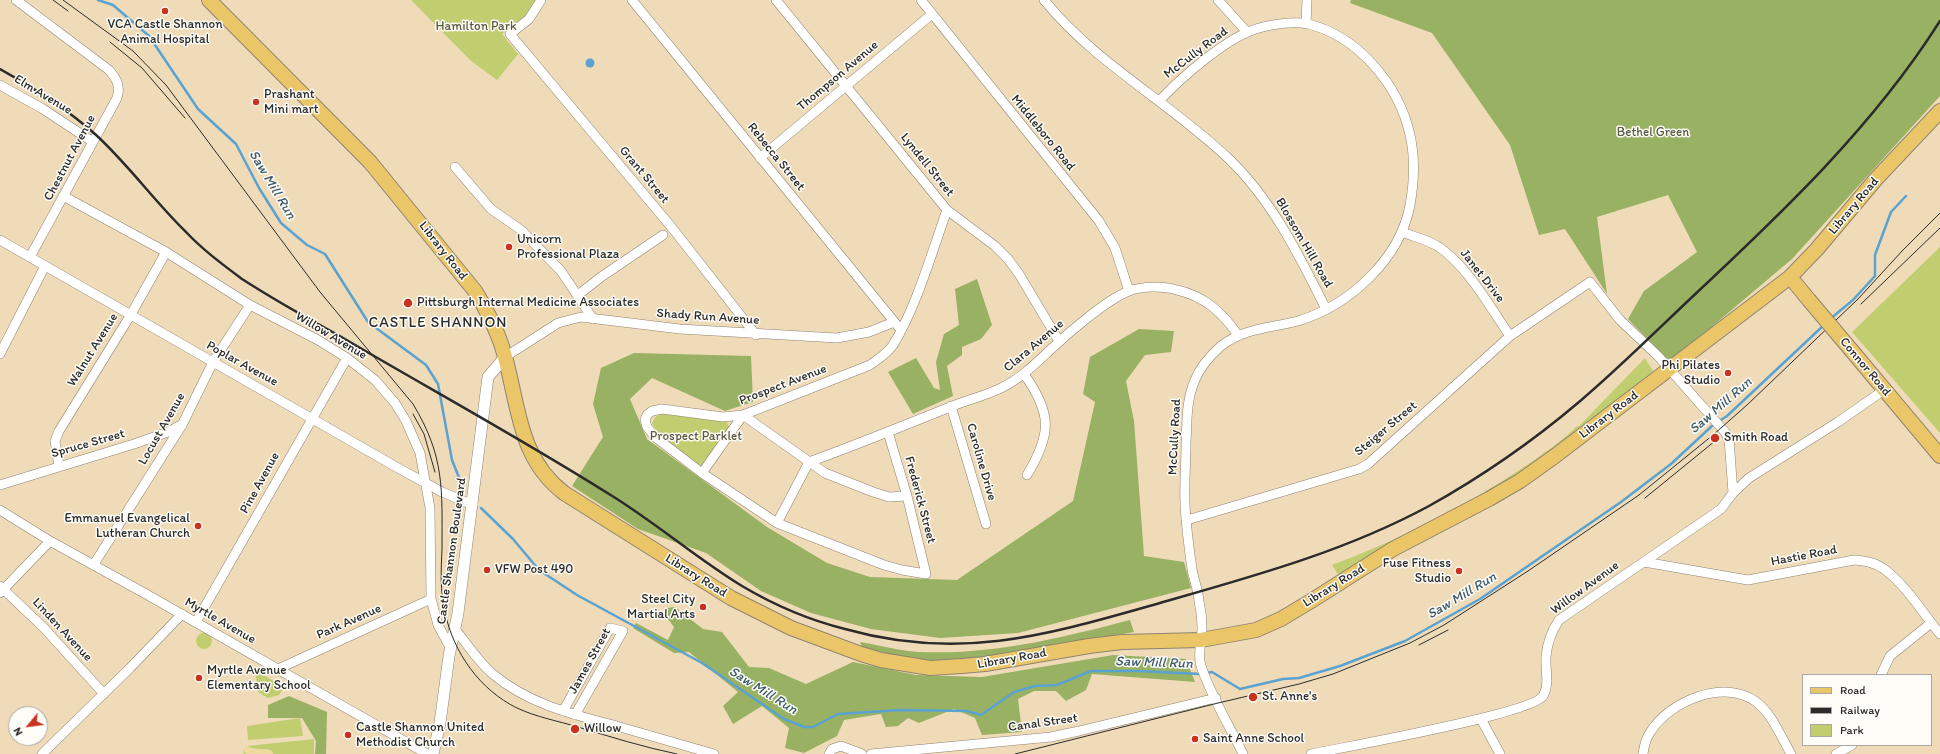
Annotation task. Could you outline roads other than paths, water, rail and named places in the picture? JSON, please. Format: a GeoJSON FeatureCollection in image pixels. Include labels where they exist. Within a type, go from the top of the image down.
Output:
{"type":"FeatureCollection","features":[{"type":"Feature","properties":{"kind":"main road","name":"Library Road"},"geometry":{"type":"LineString","coordinates":[[209,0],[331,121],[392,186],[474,291],[488,313],[505,357],[521,427],[529,450],[534,460],[549,481],[564,493],[731,598],[791,628],[861,654],[903,664],[930,668],[985,664],[1089,646],[1122,642],[1201,640],[1256,630],[1281,619],[1393,549],[1489,499],[1520,481],[1790,277],[1817,249],[1876,179],[1940,111]]}},
{"type":"Feature","properties":{"kind":"main road","name":"Connor Road"},"geometry":{"type":"LineString","coordinates":[[1790,277],[1940,456]]}},
{"type":"Feature","properties":{"kind":"street","name":"Chestnut Avenue"},"geometry":{"type":"LineString","coordinates":[[16,0],[108,70],[115,77],[119,86],[119,93],[30,258]]}},
{"type":"Feature","properties":{"kind":"street","name":"Grant Street"},"geometry":{"type":"LineString","coordinates":[[541,0],[529,19],[510,34],[673,229],[756,334]]}},
{"type":"Feature","properties":{"kind":"street","name":"Rebecca Street"},"geometry":{"type":"LineString","coordinates":[[632,0],[901,330]]}},
{"type":"Feature","properties":{"kind":"street","name":"Lyndell Street"},"geometry":{"type":"LineString","coordinates":[[776,0],[947,210],[995,246],[1008,259],[1019,274],[1059,341]]}},
{"type":"Feature","properties":{"kind":"street","name":"Middleboro Road"},"geometry":{"type":"LineString","coordinates":[[921,0],[973,64],[999,99],[1099,221],[1115,248],[1129,291]]}},
{"type":"Feature","properties":{"kind":"street","name":"Blossom Hill Road"},"geometry":{"type":"LineString","coordinates":[[1044,0],[1082,39],[1208,140],[1252,185],[1269,206],[1290,240],[1326,309]]}},
{"type":"Feature","properties":{"kind":"street"},"geometry":{"type":"LineString","coordinates":[[1218,0],[1247,32]]}},
{"type":"Feature","properties":{"kind":"street"},"geometry":{"type":"LineString","coordinates":[[1306,23],[1308,0]]}},
{"type":"Feature","properties":{"kind":"street","name":"Thompson Avenue"},"geometry":{"type":"LineString","coordinates":[[760,158],[932,14]]}},
{"type":"Feature","properties":{"kind":"street","name":"McCully Road"},"geometry":{"type":"LineString","coordinates":[[1159,101],[1219,49],[1247,32],[1260,28],[1306,23],[1345,40],[1359,50],[1389,86],[1402,110],[1410,135],[1413,181],[1410,206],[1402,232],[1394,247],[1368,279],[1350,294],[1326,309],[1294,322],[1249,331],[1238,335],[1221,346],[1207,361],[1195,379],[1189,398],[1185,503],[1186,520],[1192,570],[1199,599],[1201,640],[1200,663],[1216,698]]}},
{"type":"Feature","properties":{"kind":"street","name":"Elm Avenue"},"geometry":{"type":"LineString","coordinates":[[0,85],[43,109],[93,142]]}},
{"type":"Feature","properties":{"kind":"street"},"geometry":{"type":"LineString","coordinates":[[455,167],[491,209],[521,230],[560,271],[578,295],[593,319]]}},
{"type":"Feature","properties":{"kind":"street","name":"Willow Avenue"},"geometry":{"type":"LineString","coordinates":[[64,197],[166,252],[250,305],[318,340],[347,358],[375,380],[395,403],[406,420],[420,453],[427,484],[430,508],[431,599],[438,625],[451,649]]}},
{"type":"Feature","properties":{"kind":"street","name":"Prospect Avenue"},"geometry":{"type":"LineString","coordinates":[[926,574],[884,565],[777,523],[702,473],[654,437],[644,420],[652,410],[662,409],[723,417],[743,415],[870,365],[885,355],[893,346],[910,310],[947,210]]}},
{"type":"Feature","properties":{"kind":"street","name":"Janet Drive"},"geometry":{"type":"LineString","coordinates":[[1402,232],[1430,242],[1452,257],[1466,273],[1510,336]]}},
{"type":"Feature","properties":{"kind":"street"},"geometry":{"type":"LineString","coordinates":[[578,295],[601,277],[662,235]]}},
{"type":"Feature","properties":{"kind":"street","name":"Poplar Avenue"},"geometry":{"type":"LineString","coordinates":[[0,240],[130,316],[214,362],[427,484],[473,505]]}},
{"type":"Feature","properties":{"kind":"street","name":"Walnut Avenue"},"geometry":{"type":"LineString","coordinates":[[59,466],[55,441],[59,431],[130,316],[166,252]]}},
{"type":"Feature","properties":{"kind":"street"},"geometry":{"type":"LineString","coordinates":[[0,354],[45,266]]}},
{"type":"Feature","properties":{"kind":"street","name":"Steiger Street"},"geometry":{"type":"LineString","coordinates":[[1186,520],[1359,469],[1368,464],[1510,336],[1590,282],[1620,320],[1658,356],[1669,369]]}},
{"type":"Feature","properties":{"kind":"street","name":"Clara Avenue"},"geometry":{"type":"LineString","coordinates":[[809,462],[952,406],[1000,389],[1024,374],[1059,341],[1110,301],[1129,291],[1171,288],[1186,292],[1202,299],[1217,309],[1228,320],[1238,335]]}},
{"type":"Feature","properties":{"kind":"street","name":"Locust Avenue"},"geometry":{"type":"LineString","coordinates":[[94,564],[182,425],[214,362],[250,305]]}},
{"type":"Feature","properties":{"kind":"street","name":"Shady Run Avenue"},"geometry":{"type":"LineString","coordinates":[[505,357],[558,323],[581,318],[680,329],[837,338],[869,332],[894,322]]}},
{"type":"Feature","properties":{"kind":"street","name":"Castle Shannon Boulevard"},"geometry":{"type":"LineString","coordinates":[[433,754],[440,723],[455,629],[473,505],[488,377],[505,357]]}},
{"type":"Feature","properties":{"kind":"street","name":"Pine Avenue"},"geometry":{"type":"LineString","coordinates":[[196,622],[347,358]]}},
{"type":"Feature","properties":{"kind":"street"},"geometry":{"type":"LineString","coordinates":[[1669,369],[1717,421],[1729,439],[1733,493]]}},
{"type":"Feature","properties":{"kind":"street"},"geometry":{"type":"LineString","coordinates":[[1024,374],[1037,392],[1042,402],[1045,418],[1043,445],[1027,475]]}},
{"type":"Feature","properties":{"kind":"street","name":"Willow Avenue"},"geometry":{"type":"LineString","coordinates":[[1311,754],[1481,719],[1533,704],[1541,699],[1546,687],[1546,656],[1548,642],[1552,631],[1559,620],[1721,510],[1733,493],[1749,478],[1838,422],[1884,390]]}},
{"type":"Feature","properties":{"kind":"street","name":"Caroline Drive"},"geometry":{"type":"LineString","coordinates":[[952,406],[986,524]]}},
{"type":"Feature","properties":{"kind":"street"},"geometry":{"type":"LineString","coordinates":[[702,473],[743,415],[825,473],[889,497],[907,496]]}},
{"type":"Feature","properties":{"kind":"street","name":"Spruce Street"},"geometry":{"type":"LineString","coordinates":[[0,485],[134,444],[168,432],[182,425]]}},
{"type":"Feature","properties":{"kind":"street","name":"Frederick Street"},"geometry":{"type":"LineString","coordinates":[[888,432],[907,496],[926,574]]}},
{"type":"Feature","properties":{"kind":"street"},"geometry":{"type":"LineString","coordinates":[[777,523],[809,462]]}},
{"type":"Feature","properties":{"kind":"street","name":"Myrtle Avenue"},"geometry":{"type":"LineString","coordinates":[[0,510],[50,541],[94,564],[427,754]]}},
{"type":"Feature","properties":{"kind":"street"},"geometry":{"type":"LineString","coordinates":[[1,589],[50,541]]}},
{"type":"Feature","properties":{"kind":"street","name":"Hastie Road"},"geometry":{"type":"LineString","coordinates":[[1644,562],[1748,580],[1854,560],[1870,562],[1883,568],[1896,580],[1940,634]]}},
{"type":"Feature","properties":{"kind":"street","name":"Linden Avenue"},"geometry":{"type":"LineString","coordinates":[[1,589],[44,628],[104,694]]}},
{"type":"Feature","properties":{"kind":"street","name":"Park Avenue"},"geometry":{"type":"LineString","coordinates":[[278,669],[431,599]]}},
{"type":"Feature","properties":{"kind":"street"},"geometry":{"type":"LineString","coordinates":[[42,754],[104,694],[182,614]]}},
{"type":"Feature","properties":{"kind":"street"},"geometry":{"type":"LineString","coordinates":[[1881,674],[1890,656],[1931,623]]}},
{"type":"Feature","properties":{"kind":"street","name":"James Street"},"geometry":{"type":"LineString","coordinates":[[563,711],[610,628],[623,631],[575,715]]}},
{"type":"Feature","properties":{"kind":"street"},"geometry":{"type":"LineString","coordinates":[[455,629],[474,655],[494,675],[520,692],[575,715],[714,754]]}},
{"type":"Feature","properties":{"kind":"street"},"geometry":{"type":"LineString","coordinates":[[1642,754],[1645,743],[1651,731],[1668,713],[1701,696],[1715,692],[1729,691],[1743,694],[1756,701],[1766,711],[1791,754]]}},
{"type":"Feature","properties":{"kind":"street"},"geometry":{"type":"LineString","coordinates":[[1216,698],[1244,754]]}},
{"type":"Feature","properties":{"kind":"street","name":"Canal Street"},"geometry":{"type":"LineString","coordinates":[[871,754],[1078,732],[1216,698]]}},
{"type":"Feature","properties":{"kind":"street"},"geometry":{"type":"LineString","coordinates":[[1481,719],[1500,754]]}},
{"type":"Feature","properties":{"kind":"street"},"geometry":{"type":"LineString","coordinates":[[829,754],[832,749],[841,746],[862,754]]}},
{"type":"Feature","properties":{"kind":"street"},"geometry":{"type":"LineString","coordinates":[[1836,754],[1850,746]]}},
{"type":"Feature","properties":{"kind":"water"},"geometry":{"type":"Polygon","coordinates":[[[590,58],[595,63],[590,68],[585,63],[590,58]]]}},
{"type":"Feature","properties":{"kind":"waterway","name":"Saw Mill Run"},"geometry":{"type":"LineString","coordinates":[[98,0],[113,5],[149,36],[198,109],[236,144],[259,188],[281,223],[307,245],[325,254],[368,322],[426,365],[438,384],[452,460],[464,490]]}},
{"type":"Feature","properties":{"kind":"waterway","name":"Saw Mill Run"},"geometry":{"type":"LineString","coordinates":[[1830,319],[1853,300],[1875,276],[1875,255],[1891,212],[1906,196]]}},
{"type":"Feature","properties":{"kind":"waterway","name":"Saw Mill Run"},"geometry":{"type":"LineString","coordinates":[[1206,673],[1212,672],[1240,689],[1283,679],[1299,678],[1340,666],[1405,641],[1480,599],[1621,502],[1671,464],[1713,425],[1727,416],[1824,325]]}},
{"type":"Feature","properties":{"kind":"waterway","name":"Saw Mill Run"},"geometry":{"type":"LineString","coordinates":[[481,508],[513,539],[539,570],[577,595],[702,663],[784,719],[804,727],[813,727],[838,714],[901,710],[967,711],[981,715],[1014,692],[1035,686],[1057,685],[1091,671],[1138,671],[1201,674]]}},
{"type":"Feature","properties":{"kind":"tram line"},"geometry":{"type":"LineString","coordinates":[[53,0],[68,11]]}},
{"type":"Feature","properties":{"kind":"tram line"},"geometry":{"type":"LineString","coordinates":[[63,0],[133,51],[166,85],[320,292],[413,404],[431,441],[440,474],[442,508],[441,580],[445,612],[454,641],[470,668],[491,691],[524,711],[627,742],[677,754]]}},
{"type":"Feature","properties":{"kind":"tram line"},"geometry":{"type":"LineString","coordinates":[[110,42],[142,68],[185,118]]}},
{"type":"Feature","properties":{"kind":"tram line"},"geometry":{"type":"LineString","coordinates":[[1015,754],[1299,684],[1333,674],[1410,643],[1444,625],[1528,571],[1639,495],[1713,435],[1747,405],[1858,299],[1903,250],[1940,213]]}},
{"type":"Feature","properties":{"kind":"tram line"},"geometry":{"type":"LineString","coordinates":[[1861,304],[1940,228]]}},
{"type":"Feature","properties":{"kind":"tram line"},"geometry":{"type":"LineString","coordinates":[[413,414],[424,434],[435,472]]}},
{"type":"Feature","properties":{"kind":"tram line"},"geometry":{"type":"LineString","coordinates":[[1645,498],[1715,441]]}},
{"type":"Feature","properties":{"kind":"tram line"},"geometry":{"type":"LineString","coordinates":[[1419,645],[1448,630]]}},
{"type":"Feature","properties":{"kind":"railway"},"geometry":{"type":"LineString","coordinates":[[0,69],[49,99],[95,134],[119,158],[192,239],[242,279],[289,308],[474,413],[575,473],[643,516],[708,564],[742,586],[792,611],[845,629],[886,638],[925,643],[963,644],[1000,641],[1037,635],[1075,626],[1153,605],[1294,563],[1362,538],[1396,523],[1468,483],[1506,458],[1579,402],[1621,365],[1758,235],[1824,168],[1855,133],[1914,60],[1940,21]]}},
{"type":"Feature","properties":{"kind":"place","name":"VCA Castle Shannon Animal Hospital"},"geometry":{"type":"Point","coordinates":[165,11]}},
{"type":"Feature","properties":{"kind":"place","name":"Prashant Mini mart"},"geometry":{"type":"Point","coordinates":[256,102]}},
{"type":"Feature","properties":{"kind":"place","name":"Unicorn Professional Plaza"},"geometry":{"type":"Point","coordinates":[509,247]}},
{"type":"Feature","properties":{"kind":"place","name":"Pittsburgh Internal Medicine Associates"},"geometry":{"type":"Point","coordinates":[408,303]}},
{"type":"Feature","properties":{"kind":"place","name":"Phi Pilates Studio"},"geometry":{"type":"Point","coordinates":[1728,373]}},
{"type":"Feature","properties":{"kind":"place","name":"Smith Road"},"geometry":{"type":"Point","coordinates":[1715,438]}},
{"type":"Feature","properties":{"kind":"place","name":"Emmanuel Evangelical Lutheran Church"},"geometry":{"type":"Point","coordinates":[198,526]}},
{"type":"Feature","properties":{"kind":"place","name":"VFW Post 490"},"geometry":{"type":"Point","coordinates":[487,570]}},
{"type":"Feature","properties":{"kind":"place","name":"Fuse Fitness Studio"},"geometry":{"type":"Point","coordinates":[1459,571]}},
{"type":"Feature","properties":{"kind":"place","name":"Steel City Martial Arts"},"geometry":{"type":"Point","coordinates":[703,607]}},
{"type":"Feature","properties":{"kind":"place","name":"Myrtle Avenue Elementary School"},"geometry":{"type":"Point","coordinates":[199,678]}},
{"type":"Feature","properties":{"kind":"place","name":"St. Anne's"},"geometry":{"type":"Point","coordinates":[1253,697]}},
{"type":"Feature","properties":{"kind":"place","name":"Willow"},"geometry":{"type":"Point","coordinates":[575,729]}},
{"type":"Feature","properties":{"kind":"place","name":"Castle Shannon United Methodist Church"},"geometry":{"type":"Point","coordinates":[348,735]}},
{"type":"Feature","properties":{"kind":"place","name":"Saint Anne School"},"geometry":{"type":"Point","coordinates":[1195,739]}},
{"type":"Feature","properties":{"kind":"district","name":"CASTLE SHANNON"},"geometry":{"type":"Point","coordinates":[438,323]}},
{"type":"Feature","properties":{"kind":"park label","name":"Hamilton Park"},"geometry":{"type":"Point","coordinates":[476,27]}},
{"type":"Feature","properties":{"kind":"park label","name":"Bethel Green"},"geometry":{"type":"Point","coordinates":[1653,133]}},
{"type":"Feature","properties":{"kind":"park label","name":"Prospect Parklet"},"geometry":{"type":"Point","coordinates":[696,437]}}]}
